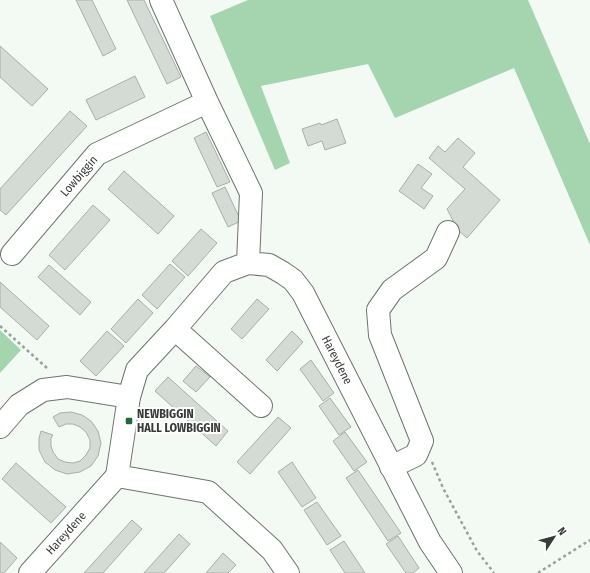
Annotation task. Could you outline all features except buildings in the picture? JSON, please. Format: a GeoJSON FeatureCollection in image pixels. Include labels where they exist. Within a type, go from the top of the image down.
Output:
{"type":"FeatureCollection","features":[{"type":"Feature","properties":{"kind":"street"},"geometry":{"type":"LineString","coordinates":[[161,0],[207,102],[251,193],[248,263]]}},
{"type":"Feature","properties":{"kind":"street","name":"Lowbiggin"},"geometry":{"type":"LineString","coordinates":[[12,254],[98,154],[207,102]]}},
{"type":"Feature","properties":{"kind":"street"},"geometry":{"type":"LineString","coordinates":[[391,467],[416,455],[422,441],[380,335],[378,310],[392,290],[436,258],[448,232]]}},
{"type":"Feature","properties":{"kind":"street","name":"Hareydene"},"geometry":{"type":"LineString","coordinates":[[30,573],[117,476],[129,397],[138,370],[224,272],[248,263],[269,265],[293,280],[303,293],[430,542],[451,573]]}},
{"type":"Feature","properties":{"kind":"street"},"geometry":{"type":"LineString","coordinates":[[175,329],[261,406]]}},
{"type":"Feature","properties":{"kind":"street"},"geometry":{"type":"LineString","coordinates":[[0,426],[19,405],[43,390],[67,386],[129,397]]}},
{"type":"Feature","properties":{"kind":"street"},"geometry":{"type":"LineString","coordinates":[[117,476],[208,492],[272,550],[288,573]]}},
{"type":"Feature","properties":{"kind":"path"},"geometry":{"type":"LineString","coordinates":[[0,326],[46,368],[51,389]]}},
{"type":"Feature","properties":{"kind":"path"},"geometry":{"type":"LineString","coordinates":[[422,441],[443,488],[477,551],[494,573]]}},
{"type":"Feature","properties":{"kind":"path"},"geometry":{"type":"LineString","coordinates":[[538,573],[590,540]]}},
{"type":"Feature","properties":{"kind":"green space"},"geometry":{"type":"Polygon","coordinates":[[[248,0],[528,0],[590,144],[590,245],[514,68],[395,118],[368,64],[261,86],[290,163],[275,170],[210,16],[248,0]]]}},
{"type":"Feature","properties":{"kind":"green space"},"geometry":{"type":"Polygon","coordinates":[[[0,330],[21,350],[0,373],[0,330]]]}},
{"type":"Feature","properties":{"kind":"place","name":"NEWBIGGIN HALL LOWBIGGIN"},"geometry":{"type":"Point","coordinates":[129,421]}}]}
